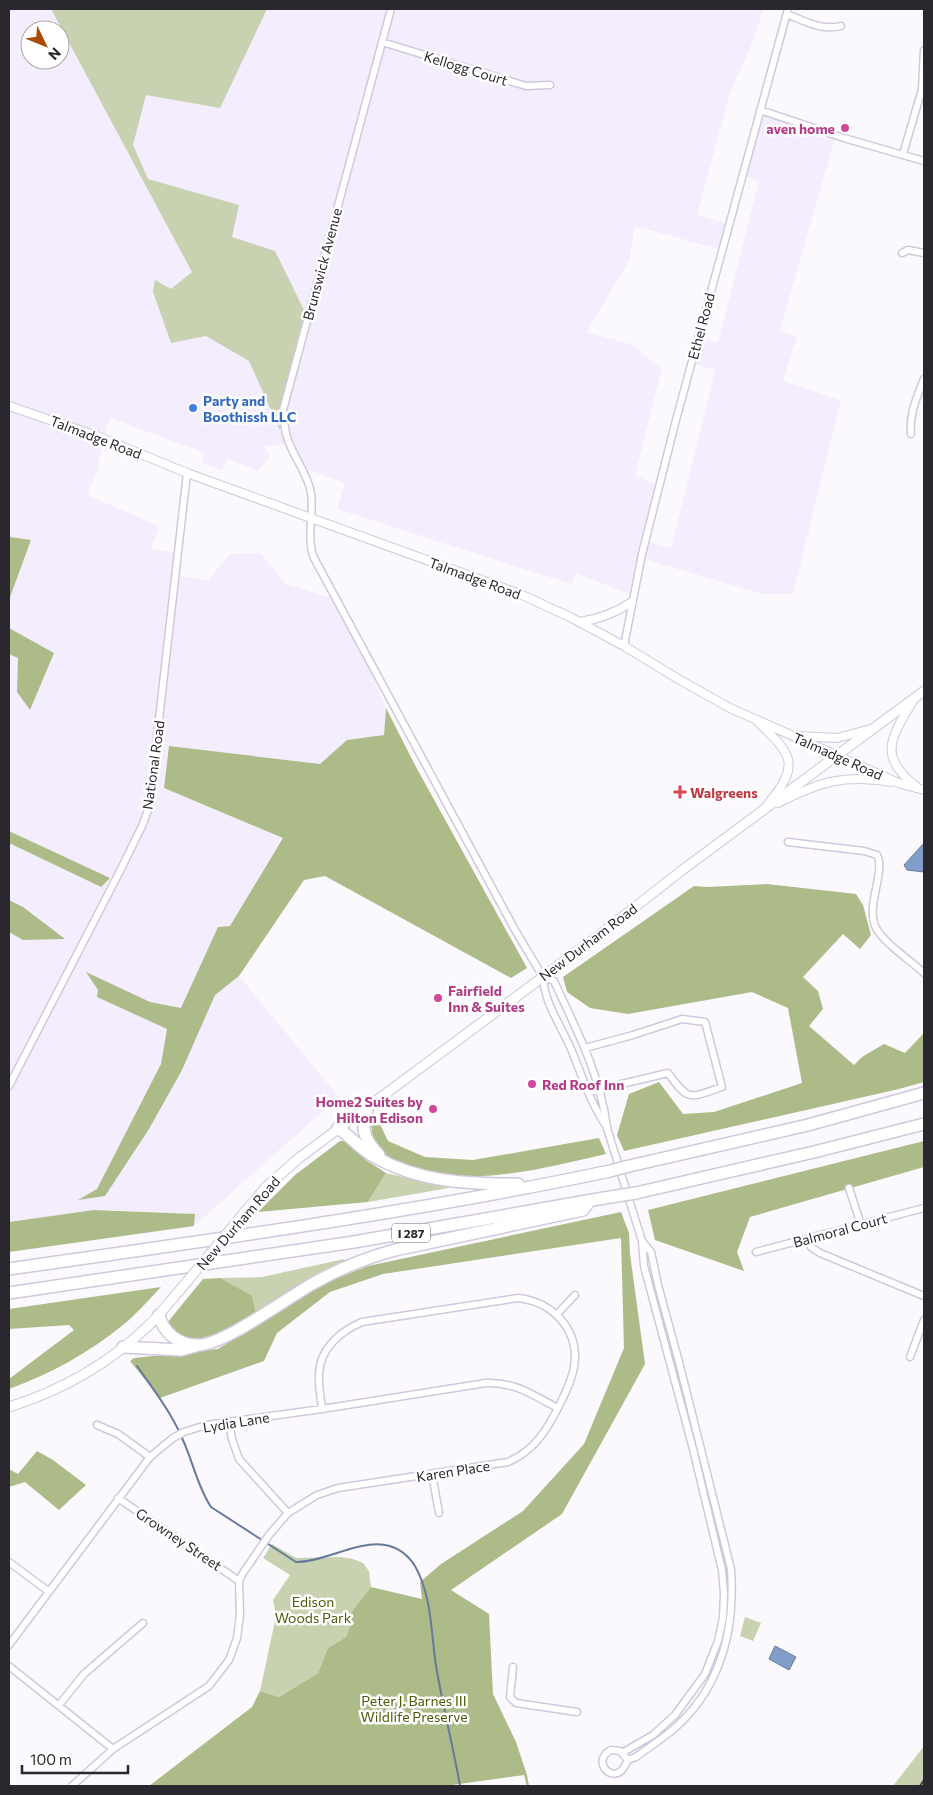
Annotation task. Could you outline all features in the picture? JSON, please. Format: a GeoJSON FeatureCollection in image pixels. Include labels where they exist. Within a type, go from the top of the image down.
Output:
{"type":"FeatureCollection","features":[{"type":"Feature","properties":{"kind":"highway","name":"I 287"},"geometry":{"type":"LineString","coordinates":[[9,1269],[396,1212],[548,1184],[808,1125],[924,1093]]}},
{"type":"Feature","properties":{"kind":"highway"},"geometry":{"type":"LineString","coordinates":[[368,1106],[363,1123],[365,1135],[386,1163]]}},
{"type":"Feature","properties":{"kind":"highway","name":"I 287"},"geometry":{"type":"LineString","coordinates":[[9,1292],[345,1244],[589,1202],[814,1152],[924,1124]]}},
{"type":"Feature","properties":{"kind":"highway"},"geometry":{"type":"LineString","coordinates":[[338,1128],[373,1156],[420,1176],[446,1181],[548,1184]]}},
{"type":"Feature","properties":{"kind":"highway"},"geometry":{"type":"LineString","coordinates":[[123,1347],[181,1350],[212,1342],[235,1332],[314,1282],[367,1258],[395,1250],[583,1210],[589,1202]]}},
{"type":"Feature","properties":{"kind":"highway"},"geometry":{"type":"LineString","coordinates":[[159,1315],[164,1329],[173,1338],[198,1346]]}},
{"type":"Feature","properties":{"kind":"main road","name":"New Durham Road"},"geometry":{"type":"LineString","coordinates":[[9,1407],[72,1381],[123,1347],[159,1315],[243,1214],[285,1169],[543,977],[681,870],[924,691]]}},
{"type":"Feature","properties":{"kind":"street","name":"Brunswick Avenue"},"geometry":{"type":"LineString","coordinates":[[391,9],[283,410],[284,425],[288,441],[308,482],[311,494],[311,548],[314,558],[543,977]]}},
{"type":"Feature","properties":{"kind":"street"},"geometry":{"type":"LineString","coordinates":[[788,12],[822,27],[833,28],[841,26]]}},
{"type":"Feature","properties":{"kind":"street","name":"Ethel Road"},"geometry":{"type":"LineString","coordinates":[[624,646],[642,554],[676,420],[788,12]]}},
{"type":"Feature","properties":{"kind":"street","name":"Kellogg Court"},"geometry":{"type":"LineString","coordinates":[[382,42],[526,86],[550,84]]}},
{"type":"Feature","properties":{"kind":"street"},"geometry":{"type":"LineString","coordinates":[[903,154],[924,81],[924,50]]}},
{"type":"Feature","properties":{"kind":"street"},"geometry":{"type":"LineString","coordinates":[[760,110],[844,138],[924,161]]}},
{"type":"Feature","properties":{"kind":"street"},"geometry":{"type":"LineString","coordinates":[[902,253],[908,250],[924,253]]}},
{"type":"Feature","properties":{"kind":"street"},"geometry":{"type":"LineString","coordinates":[[911,434],[912,412],[924,379]]}},
{"type":"Feature","properties":{"kind":"street","name":"Talmadge Road"},"geometry":{"type":"LineString","coordinates":[[9,406],[97,436],[187,473],[520,594],[580,622],[730,708],[901,784],[923,790]]}},
{"type":"Feature","properties":{"kind":"street","name":"National Road"},"geometry":{"type":"LineString","coordinates":[[9,1086],[120,871],[143,824],[149,807],[187,473]]}},
{"type":"Feature","properties":{"kind":"street"},"geometry":{"type":"LineString","coordinates":[[580,622],[598,619],[616,612],[632,602]]}},
{"type":"Feature","properties":{"kind":"street"},"geometry":{"type":"LineString","coordinates":[[915,698],[893,736],[892,754],[899,770],[907,779],[923,790]]}},
{"type":"Feature","properties":{"kind":"street"},"geometry":{"type":"LineString","coordinates":[[754,718],[785,749],[788,759],[788,770],[784,784],[763,810]]}},
{"type":"Feature","properties":{"kind":"street"},"geometry":{"type":"LineString","coordinates":[[793,735],[837,738],[873,728]]}},
{"type":"Feature","properties":{"kind":"street"},"geometry":{"type":"LineString","coordinates":[[763,810],[802,791],[835,780],[870,778],[901,784]]}},
{"type":"Feature","properties":{"kind":"street"},"geometry":{"type":"LineString","coordinates":[[788,842],[864,851],[877,855],[879,864],[873,904],[874,922],[885,938],[924,973]]}},
{"type":"Feature","properties":{"kind":"street"},"geometry":{"type":"LineString","coordinates":[[607,1128],[598,1114],[544,990],[543,977],[554,981],[585,1048],[600,1088],[607,1128],[642,1241],[644,1266],[693,1449],[722,1570],[723,1618],[718,1641],[705,1674],[676,1715],[653,1734],[622,1753]]}},
{"type":"Feature","properties":{"kind":"street"},"geometry":{"type":"LineString","coordinates":[[585,1048],[682,1019],[705,1022],[722,1087],[693,1096],[681,1091],[668,1073],[588,1092]]}},
{"type":"Feature","properties":{"kind":"street"},"geometry":{"type":"LineString","coordinates":[[849,1188],[861,1225]]}},
{"type":"Feature","properties":{"kind":"street","name":"Balmoral Court"},"geometry":{"type":"LineString","coordinates":[[756,1252],[924,1208]]}},
{"type":"Feature","properties":{"kind":"street"},"geometry":{"type":"LineString","coordinates":[[808,1239],[811,1247],[820,1253],[924,1296]]}},
{"type":"Feature","properties":{"kind":"street"},"geometry":{"type":"LineString","coordinates":[[628,1760],[622,1753],[616,1750],[608,1751],[602,1760],[603,1767],[609,1772],[618,1773],[623,1770],[628,1760],[636,1757],[676,1726],[696,1704],[713,1678],[726,1643],[733,1597],[731,1569],[658,1286],[651,1252],[642,1241]]}},
{"type":"Feature","properties":{"kind":"street"},"geometry":{"type":"LineString","coordinates":[[557,1314],[575,1295]]}},
{"type":"Feature","properties":{"kind":"street","name":"Karen Place"},"geometry":{"type":"LineString","coordinates":[[239,1581],[263,1544],[288,1513],[327,1491],[508,1462],[535,1445],[558,1408],[569,1384],[575,1358],[572,1339],[565,1323],[557,1314],[541,1303],[518,1298],[362,1322],[336,1338],[322,1358],[318,1372],[322,1409]]}},
{"type":"Feature","properties":{"kind":"street"},"geometry":{"type":"LineString","coordinates":[[910,1357],[924,1320]]}},
{"type":"Feature","properties":{"kind":"street","name":"Lydia Lane"},"geometry":{"type":"LineString","coordinates":[[9,1645],[150,1457],[164,1444],[184,1432],[206,1425],[500,1382],[514,1385],[558,1408]]}},
{"type":"Feature","properties":{"kind":"street"},"geometry":{"type":"LineString","coordinates":[[229,1422],[232,1439],[239,1459],[288,1513]]}},
{"type":"Feature","properties":{"kind":"street"},"geometry":{"type":"LineString","coordinates":[[97,1426],[118,1434],[150,1457]]}},
{"type":"Feature","properties":{"kind":"street"},"geometry":{"type":"LineString","coordinates":[[432,1474],[439,1513]]}},
{"type":"Feature","properties":{"kind":"street","name":"Growney Street"},"geometry":{"type":"LineString","coordinates":[[118,1498],[239,1581]]}},
{"type":"Feature","properties":{"kind":"street"},"geometry":{"type":"LineString","coordinates":[[9,1562],[48,1591]]}},
{"type":"Feature","properties":{"kind":"street"},"geometry":{"type":"LineString","coordinates":[[72,1786],[113,1749],[209,1686],[223,1669],[234,1650],[240,1627],[239,1581]]}},
{"type":"Feature","properties":{"kind":"street"},"geometry":{"type":"LineString","coordinates":[[59,1705],[84,1674],[143,1623]]}},
{"type":"Feature","properties":{"kind":"street"},"geometry":{"type":"LineString","coordinates":[[9,1666],[113,1749]]}},
{"type":"Feature","properties":{"kind":"street"},"geometry":{"type":"LineString","coordinates":[[513,1667],[510,1697],[516,1703],[577,1712]]}},
{"type":"Feature","properties":{"kind":"shaded area"},"geometry":{"type":"Polygon","coordinates":[[[9,9],[763,9],[754,39],[730,93],[697,215],[725,223],[718,249],[635,226],[629,260],[587,332],[633,345],[662,370],[635,475],[655,485],[641,539],[671,548],[715,370],[689,362],[696,336],[718,342],[759,181],[738,174],[760,110],[836,135],[780,330],[797,337],[783,381],[841,401],[793,594],[763,594],[637,557],[629,594],[576,573],[571,584],[337,509],[345,483],[298,466],[288,444],[264,446],[270,457],[257,471],[228,459],[222,470],[202,463],[205,453],[110,418],[98,468],[87,495],[159,526],[151,548],[181,555],[178,576],[208,580],[230,554],[260,553],[286,584],[341,601],[386,708],[384,735],[347,740],[320,764],[170,746],[164,788],[283,838],[230,926],[239,976],[339,1097],[194,1226],[194,1214],[112,1210],[94,1210],[9,1222],[9,932],[23,940],[64,939],[23,907],[9,900],[9,843],[100,887],[110,878],[9,831],[9,654],[18,658],[17,692],[54,653],[9,628],[9,600],[31,541],[10,537],[9,542],[9,9]]]}},
{"type":"Feature","properties":{"kind":"green space"},"geometry":{"type":"Polygon","coordinates":[[[51,9],[267,9],[220,108],[146,95],[133,145],[148,179],[239,205],[232,237],[275,251],[306,314],[280,430],[249,361],[206,336],[171,343],[153,292],[155,280],[171,289],[192,272],[70,44],[70,20],[57,20],[51,9]]]}},
{"type":"Feature","properties":{"kind":"green space"},"geometry":{"type":"Polygon","coordinates":[[[10,537],[31,540],[9,600],[9,542],[10,537]]]}},
{"type":"Feature","properties":{"kind":"green space"},"geometry":{"type":"Polygon","coordinates":[[[9,628],[54,653],[30,710],[17,692],[18,658],[9,654],[9,628]]]}},
{"type":"Feature","properties":{"kind":"green space"},"geometry":{"type":"Polygon","coordinates":[[[386,708],[416,767],[527,968],[511,978],[325,876],[304,880],[239,976],[215,995],[182,1070],[149,1129],[105,1196],[78,1200],[97,1189],[161,1064],[167,1029],[97,997],[98,990],[86,972],[150,1002],[181,1008],[218,927],[230,926],[283,838],[164,788],[169,746],[320,764],[347,740],[384,735],[386,708]]]}},
{"type":"Feature","properties":{"kind":"green space"},"geometry":{"type":"Polygon","coordinates":[[[9,831],[110,878],[101,887],[9,843],[9,831]]]}},
{"type":"Feature","properties":{"kind":"green space"},"geometry":{"type":"Polygon","coordinates":[[[767,884],[856,894],[863,905],[871,935],[860,949],[843,934],[803,977],[818,991],[823,1009],[809,1026],[854,1065],[862,1057],[884,1044],[905,1053],[924,1033],[924,1082],[624,1151],[617,1135],[629,1094],[659,1082],[683,1114],[714,1112],[802,1083],[788,1008],[752,992],[628,1014],[590,1008],[567,992],[563,977],[694,886],[767,884]]]}},
{"type":"Feature","properties":{"kind":"green space"},"geometry":{"type":"Polygon","coordinates":[[[9,900],[23,907],[65,939],[23,940],[9,932],[9,900]]]}},
{"type":"Feature","properties":{"kind":"green space"},"geometry":{"type":"Polygon","coordinates":[[[377,1118],[388,1141],[425,1157],[473,1160],[599,1138],[606,1154],[506,1174],[481,1176],[430,1172],[396,1160],[379,1149],[373,1139],[371,1124],[377,1118]]]}},
{"type":"Feature","properties":{"kind":"green space"},"geometry":{"type":"Polygon","coordinates":[[[340,1141],[347,1141],[366,1160],[386,1173],[368,1202],[258,1212],[295,1175],[340,1141]]]}},
{"type":"Feature","properties":{"kind":"green space"},"geometry":{"type":"Polygon","coordinates":[[[924,1141],[924,1167],[750,1217],[737,1252],[744,1271],[655,1240],[648,1210],[924,1141]]]}},
{"type":"Feature","properties":{"kind":"green space"},"geometry":{"type":"Polygon","coordinates":[[[386,1173],[449,1188],[368,1202],[386,1173]]]}},
{"type":"Feature","properties":{"kind":"green space"},"geometry":{"type":"Polygon","coordinates":[[[94,1210],[195,1214],[194,1226],[9,1252],[9,1222],[94,1210]]]}},
{"type":"Feature","properties":{"kind":"green space","name":"Peter J. Barnes III Wildlife Preserve"},"geometry":{"type":"Polygon","coordinates":[[[621,1212],[629,1233],[630,1254],[645,1364],[562,1514],[451,1590],[489,1614],[493,1694],[516,1742],[529,1786],[527,1786],[524,1775],[445,1786],[149,1786],[252,1707],[260,1691],[279,1697],[318,1673],[328,1648],[346,1637],[351,1624],[348,1618],[349,1615],[371,1587],[422,1599],[420,1582],[441,1564],[523,1511],[584,1444],[624,1348],[621,1238],[383,1274],[330,1292],[277,1333],[264,1361],[160,1398],[130,1361],[134,1358],[218,1349],[317,1286],[368,1266],[621,1212]]]}},
{"type":"Feature","properties":{"kind":"green space"},"geometry":{"type":"Polygon","coordinates":[[[344,1259],[345,1262],[253,1317],[220,1278],[262,1277],[344,1259]]]}},
{"type":"Feature","properties":{"kind":"green space"},"geometry":{"type":"Polygon","coordinates":[[[220,1278],[252,1296],[255,1310],[253,1317],[216,1336],[200,1340],[183,1336],[167,1323],[203,1279],[220,1278]]]}},
{"type":"Feature","properties":{"kind":"green space"},"geometry":{"type":"Polygon","coordinates":[[[161,1287],[128,1321],[96,1345],[54,1370],[9,1389],[9,1379],[74,1330],[69,1325],[9,1329],[9,1309],[161,1287]]]}},
{"type":"Feature","properties":{"kind":"green space"},"geometry":{"type":"Polygon","coordinates":[[[37,1451],[53,1460],[86,1485],[59,1510],[25,1482],[9,1487],[9,1469],[18,1474],[37,1451]]]}},
{"type":"Feature","properties":{"kind":"green space","name":"Edison Woods Park"},"geometry":{"type":"Polygon","coordinates":[[[272,1544],[296,1558],[341,1557],[363,1563],[369,1571],[371,1587],[349,1615],[348,1618],[351,1624],[346,1637],[328,1648],[318,1673],[279,1697],[260,1691],[276,1616],[273,1600],[290,1575],[263,1558],[272,1544]]]}},
{"type":"Feature","properties":{"kind":"green space"},"geometry":{"type":"Polygon","coordinates":[[[745,1617],[761,1623],[753,1641],[740,1636],[745,1617]]]}},
{"type":"Feature","properties":{"kind":"green space"},"geometry":{"type":"Polygon","coordinates":[[[924,1746],[924,1786],[893,1786],[924,1746]]]}},
{"type":"Feature","properties":{"kind":"water"},"geometry":{"type":"Polygon","coordinates":[[[924,843],[924,872],[907,870],[904,865],[924,843]]]}},
{"type":"Feature","properties":{"kind":"water"},"geometry":{"type":"Polygon","coordinates":[[[775,1646],[796,1657],[789,1670],[769,1659],[775,1646]]]}},
{"type":"Feature","properties":{"kind":"waterway"},"geometry":{"type":"LineString","coordinates":[[137,1366],[178,1428],[202,1491],[211,1507],[296,1562],[318,1559],[353,1548],[375,1544],[394,1548],[406,1555],[412,1562],[421,1578],[428,1602],[436,1666],[460,1786]]}},
{"type":"Feature","properties":{"kind":"railway"},"geometry":{"type":"LineString","coordinates":[[920,1786],[924,1780]]}},
{"type":"Feature","properties":{"kind":"place","name":"aven home"},"geometry":{"type":"Point","coordinates":[845,128]}},
{"type":"Feature","properties":{"kind":"place","name":"Party and Boothissh LLC"},"geometry":{"type":"Point","coordinates":[193,408]}},
{"type":"Feature","properties":{"kind":"place","name":"Walgreens"},"geometry":{"type":"Point","coordinates":[680,792]}},
{"type":"Feature","properties":{"kind":"place","name":"Fairfield Inn & Suites"},"geometry":{"type":"Point","coordinates":[438,998]}},
{"type":"Feature","properties":{"kind":"place","name":"Red Roof Inn"},"geometry":{"type":"Point","coordinates":[532,1084]}},
{"type":"Feature","properties":{"kind":"place","name":"Home2 Suites by Hilton Edison"},"geometry":{"type":"Point","coordinates":[433,1109]}}]}
